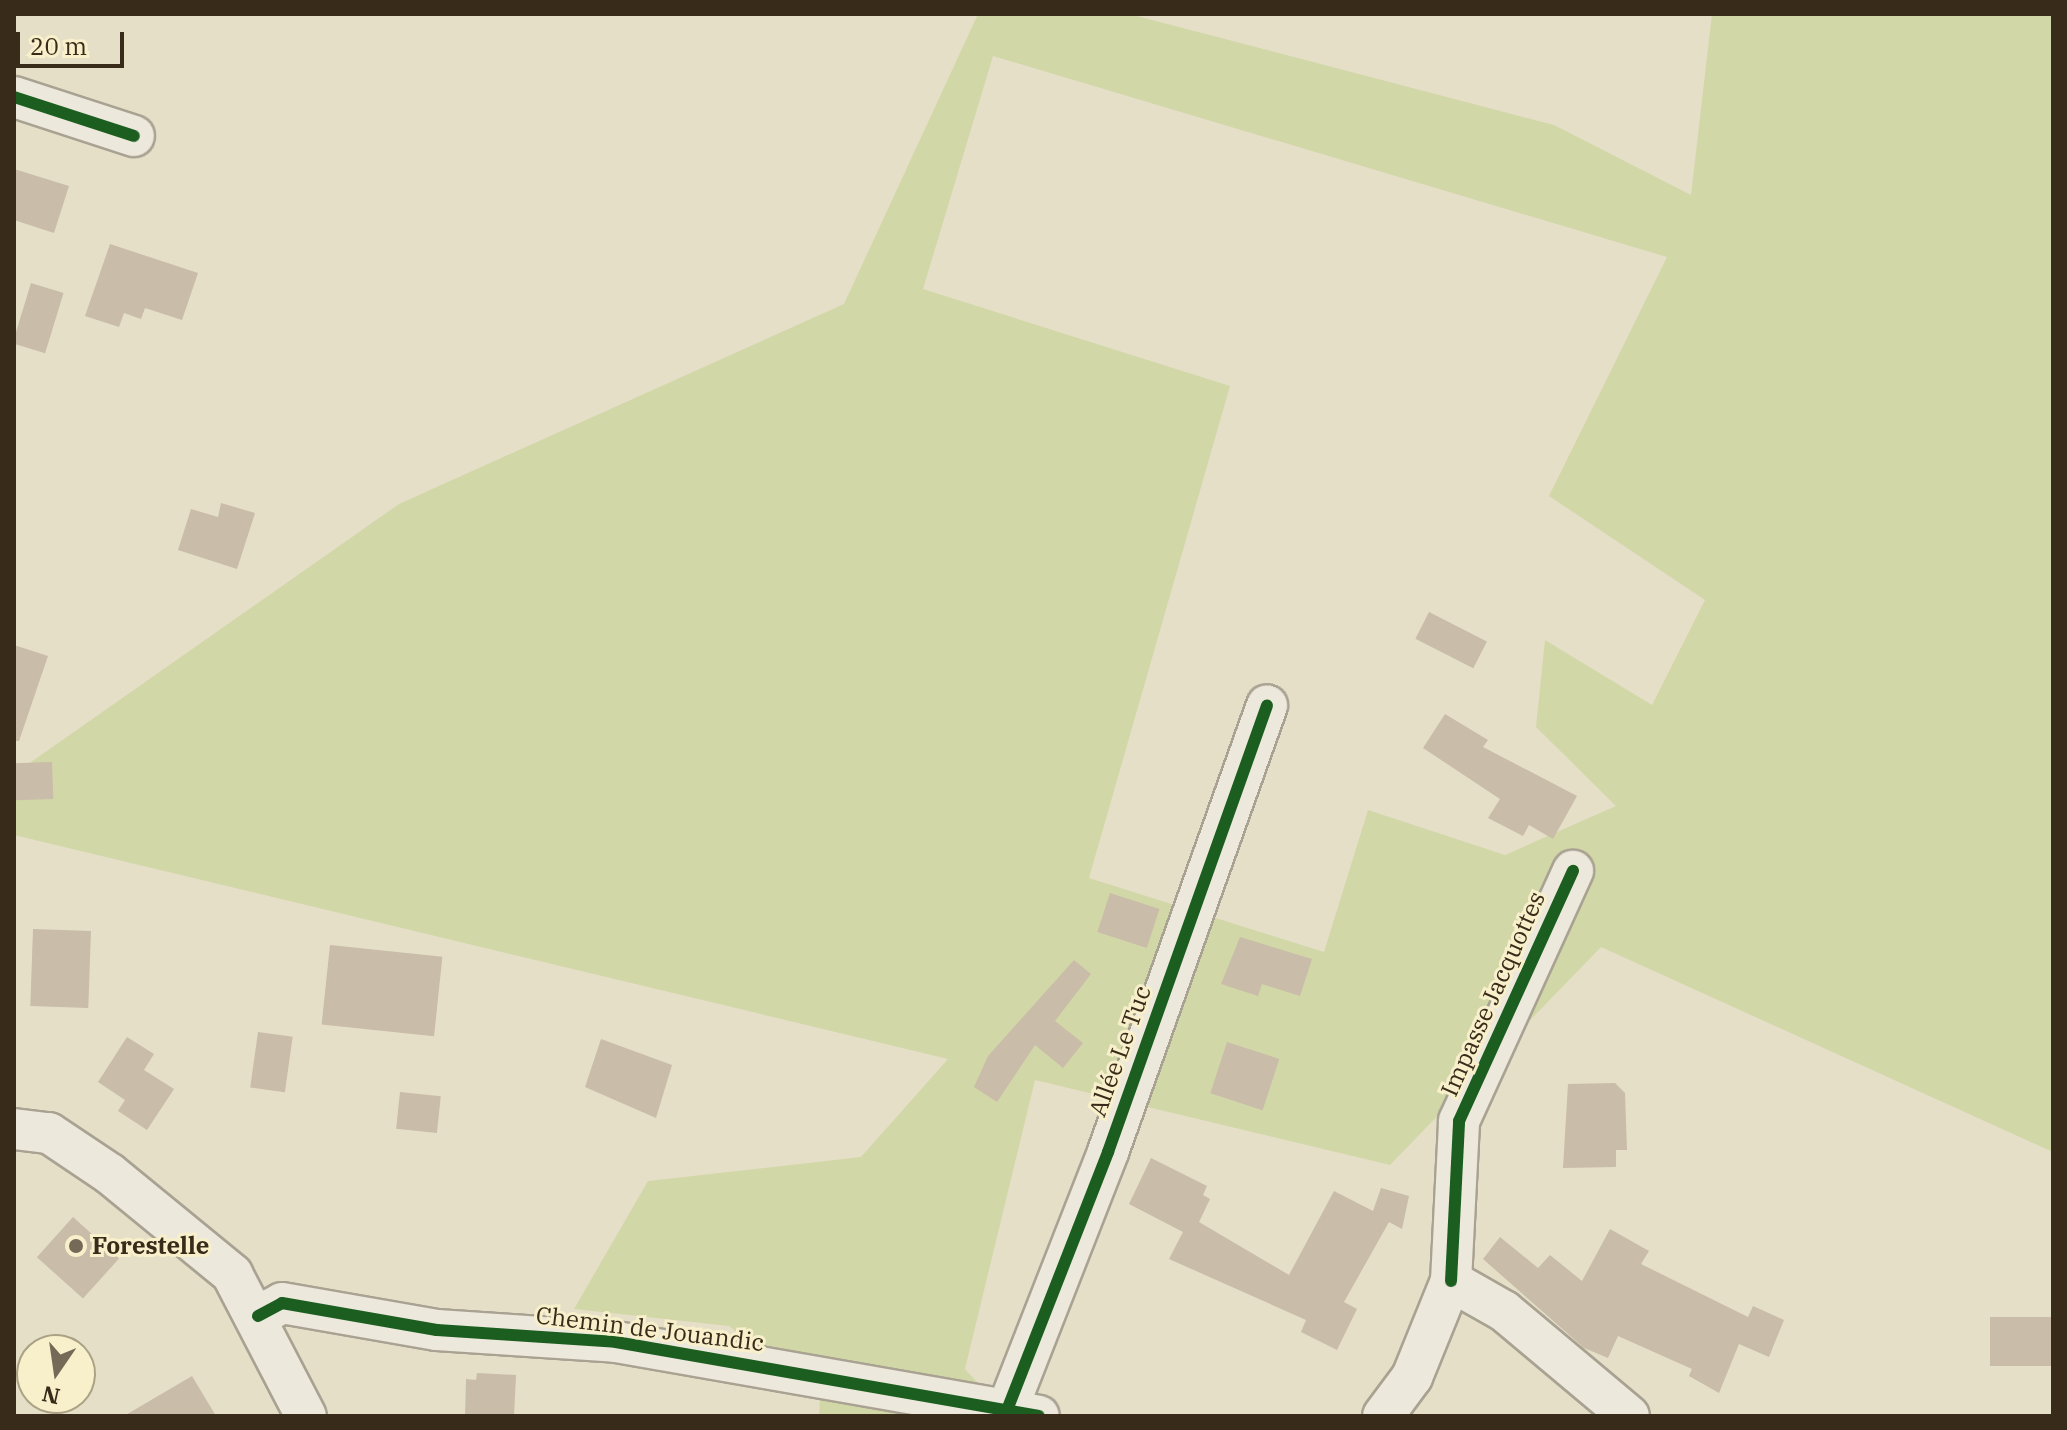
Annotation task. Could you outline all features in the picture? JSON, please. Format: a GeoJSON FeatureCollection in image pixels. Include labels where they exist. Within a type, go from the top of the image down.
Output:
{"type":"FeatureCollection","features":[{"type":"Feature","properties":{"kind":"street"},"geometry":{"type":"LineString","coordinates":[[14,97],[134,136]]}},
{"type":"Feature","properties":{"kind":"street","name":"Allée Le Tuc"},"geometry":{"type":"LineString","coordinates":[[1023,1413],[1108,1152],[1267,705]]}},
{"type":"Feature","properties":{"kind":"street","name":"Impasse Jacquottes"},"geometry":{"type":"LineString","coordinates":[[1451,1281],[1459,1121],[1573,871]]}},
{"type":"Feature","properties":{"kind":"street"},"geometry":{"type":"LineString","coordinates":[[14,1129],[49,1133],[110,1174],[232,1274],[258,1316],[306,1416]]}},
{"type":"Feature","properties":{"kind":"street"},"geometry":{"type":"LineString","coordinates":[[1383,1416],[1412,1377],[1451,1281],[1504,1311],[1629,1416]]}},
{"type":"Feature","properties":{"kind":"street","name":"Chemin de Jouandic"},"geometry":{"type":"LineString","coordinates":[[258,1316],[282,1303],[437,1330],[616,1342],[1023,1413]]}},
{"type":"Feature","properties":{"kind":"green space"},"geometry":{"type":"Polygon","coordinates":[[[978,14],[1129,14],[1554,125],[1691,195],[1712,14],[2053,14],[2053,1152],[1601,947],[1390,1165],[1035,1080],[965,1369],[1008,1416],[819,1416],[820,1398],[729,1326],[574,1309],[648,1181],[861,1157],[948,1059],[14,835],[14,774],[399,504],[844,304],[978,14]],[[993,56],[923,289],[1230,386],[1089,878],[1324,952],[1368,810],[1505,855],[1616,806],[1536,727],[1545,640],[1652,705],[1705,600],[1549,496],[1667,257],[993,56]]]}},
{"type":"Feature","properties":{"kind":"building"},"geometry":{"type":"Polygon","coordinates":[[[14,169],[69,186],[54,233],[14,220],[14,169]]]}},
{"type":"Feature","properties":{"kind":"building"},"geometry":{"type":"Polygon","coordinates":[[[110,244],[198,273],[182,320],[145,308],[141,319],[124,313],[119,327],[85,316],[110,244]]]}},
{"type":"Feature","properties":{"kind":"building"},"geometry":{"type":"Polygon","coordinates":[[[31,283],[64,293],[45,353],[14,344],[31,283]]]}},
{"type":"Feature","properties":{"kind":"building"},"geometry":{"type":"Polygon","coordinates":[[[221,503],[255,513],[237,569],[178,550],[191,509],[218,517],[221,503]]]}},
{"type":"Feature","properties":{"kind":"building"},"geometry":{"type":"Polygon","coordinates":[[[1429,612],[1487,642],[1473,668],[1415,639],[1429,612]]]}},
{"type":"Feature","properties":{"kind":"building"},"geometry":{"type":"Polygon","coordinates":[[[14,645],[48,656],[19,741],[14,741],[14,645]]]}},
{"type":"Feature","properties":{"kind":"building"},"geometry":{"type":"Polygon","coordinates":[[[1445,714],[1488,740],[1483,747],[1577,796],[1553,839],[1529,825],[1523,836],[1488,818],[1500,799],[1423,748],[1445,714]]]}},
{"type":"Feature","properties":{"kind":"building"},"geometry":{"type":"Polygon","coordinates":[[[52,762],[53,799],[15,800],[14,763],[52,762]]]}},
{"type":"Feature","properties":{"kind":"building"},"geometry":{"type":"Polygon","coordinates":[[[1110,893],[1159,909],[1147,948],[1097,932],[1110,893]]]}},
{"type":"Feature","properties":{"kind":"building"},"geometry":{"type":"Polygon","coordinates":[[[33,929],[91,931],[88,1008],[30,1006],[33,929]]]}},
{"type":"Feature","properties":{"kind":"building"},"geometry":{"type":"Polygon","coordinates":[[[1240,937],[1312,959],[1300,996],[1262,984],[1258,996],[1221,984],[1240,937]]]}},
{"type":"Feature","properties":{"kind":"building"},"geometry":{"type":"Polygon","coordinates":[[[330,945],[442,957],[434,1036],[322,1025],[330,945]]]}},
{"type":"Feature","properties":{"kind":"building"},"geometry":{"type":"Polygon","coordinates":[[[1074,960],[1091,974],[1055,1021],[1083,1043],[1063,1068],[1035,1045],[997,1102],[974,1087],[988,1056],[1074,960]]]}},
{"type":"Feature","properties":{"kind":"building"},"geometry":{"type":"Polygon","coordinates":[[[258,1032],[293,1037],[285,1092],[250,1087],[258,1032]]]}},
{"type":"Feature","properties":{"kind":"building"},"geometry":{"type":"Polygon","coordinates":[[[127,1037],[154,1054],[144,1070],[174,1089],[147,1130],[118,1111],[125,1100],[98,1082],[127,1037]]]}},
{"type":"Feature","properties":{"kind":"building"},"geometry":{"type":"Polygon","coordinates":[[[601,1039],[672,1065],[656,1118],[585,1087],[601,1039]]]}},
{"type":"Feature","properties":{"kind":"building"},"geometry":{"type":"Polygon","coordinates":[[[1227,1042],[1279,1059],[1263,1110],[1210,1093],[1227,1042]]]}},
{"type":"Feature","properties":{"kind":"building"},"geometry":{"type":"Polygon","coordinates":[[[1615,1083],[1625,1093],[1627,1150],[1616,1150],[1616,1167],[1563,1168],[1568,1084],[1615,1083]]]}},
{"type":"Feature","properties":{"kind":"building"},"geometry":{"type":"Polygon","coordinates":[[[400,1092],[441,1096],[437,1133],[396,1129],[400,1092]]]}},
{"type":"Feature","properties":{"kind":"building"},"geometry":{"type":"Polygon","coordinates":[[[1151,1158],[1207,1186],[1203,1195],[1210,1199],[1199,1222],[1289,1275],[1334,1191],[1373,1211],[1381,1188],[1409,1196],[1402,1229],[1389,1222],[1344,1302],[1357,1309],[1337,1350],[1301,1332],[1306,1320],[1169,1259],[1183,1232],[1129,1204],[1151,1158]]]}},
{"type":"Feature","properties":{"kind":"building","name":"Forestelle"},"geometry":{"type":"Polygon","coordinates":[[[73,1217],[119,1258],[83,1299],[37,1257],[73,1217]]]}},
{"type":"Feature","properties":{"kind":"building"},"geometry":{"type":"Polygon","coordinates":[[[1610,1229],[1649,1251],[1641,1264],[1748,1317],[1753,1306],[1784,1320],[1769,1357],[1739,1344],[1719,1393],[1689,1376],[1692,1369],[1618,1336],[1608,1358],[1584,1348],[1483,1259],[1500,1237],[1538,1268],[1550,1255],[1582,1281],[1610,1229]]]}},
{"type":"Feature","properties":{"kind":"building"},"geometry":{"type":"Polygon","coordinates":[[[1990,1317],[2053,1317],[2053,1366],[1990,1366],[1990,1317]]]}},
{"type":"Feature","properties":{"kind":"building"},"geometry":{"type":"Polygon","coordinates":[[[477,1373],[516,1375],[514,1416],[465,1416],[466,1379],[476,1380],[477,1373]]]}},
{"type":"Feature","properties":{"kind":"building"},"geometry":{"type":"Polygon","coordinates":[[[192,1376],[216,1416],[124,1416],[192,1376]]]}},
{"type":"Feature","properties":{"kind":"cycle path"},"geometry":{"type":"LineString","coordinates":[[14,97],[134,136]]}},
{"type":"Feature","properties":{"kind":"cycle path"},"geometry":{"type":"LineString","coordinates":[[1007,1410],[1108,1152],[1267,705]]}},
{"type":"Feature","properties":{"kind":"cycle path"},"geometry":{"type":"LineString","coordinates":[[1451,1281],[1459,1121],[1573,871]]}},
{"type":"Feature","properties":{"kind":"cycle path"},"geometry":{"type":"LineString","coordinates":[[258,1316],[282,1303],[437,1330],[616,1342],[1039,1416]]}},
{"type":"Feature","properties":{"kind":"place","name":"Forestelle"},"geometry":{"type":"Point","coordinates":[76,1246]}}]}
